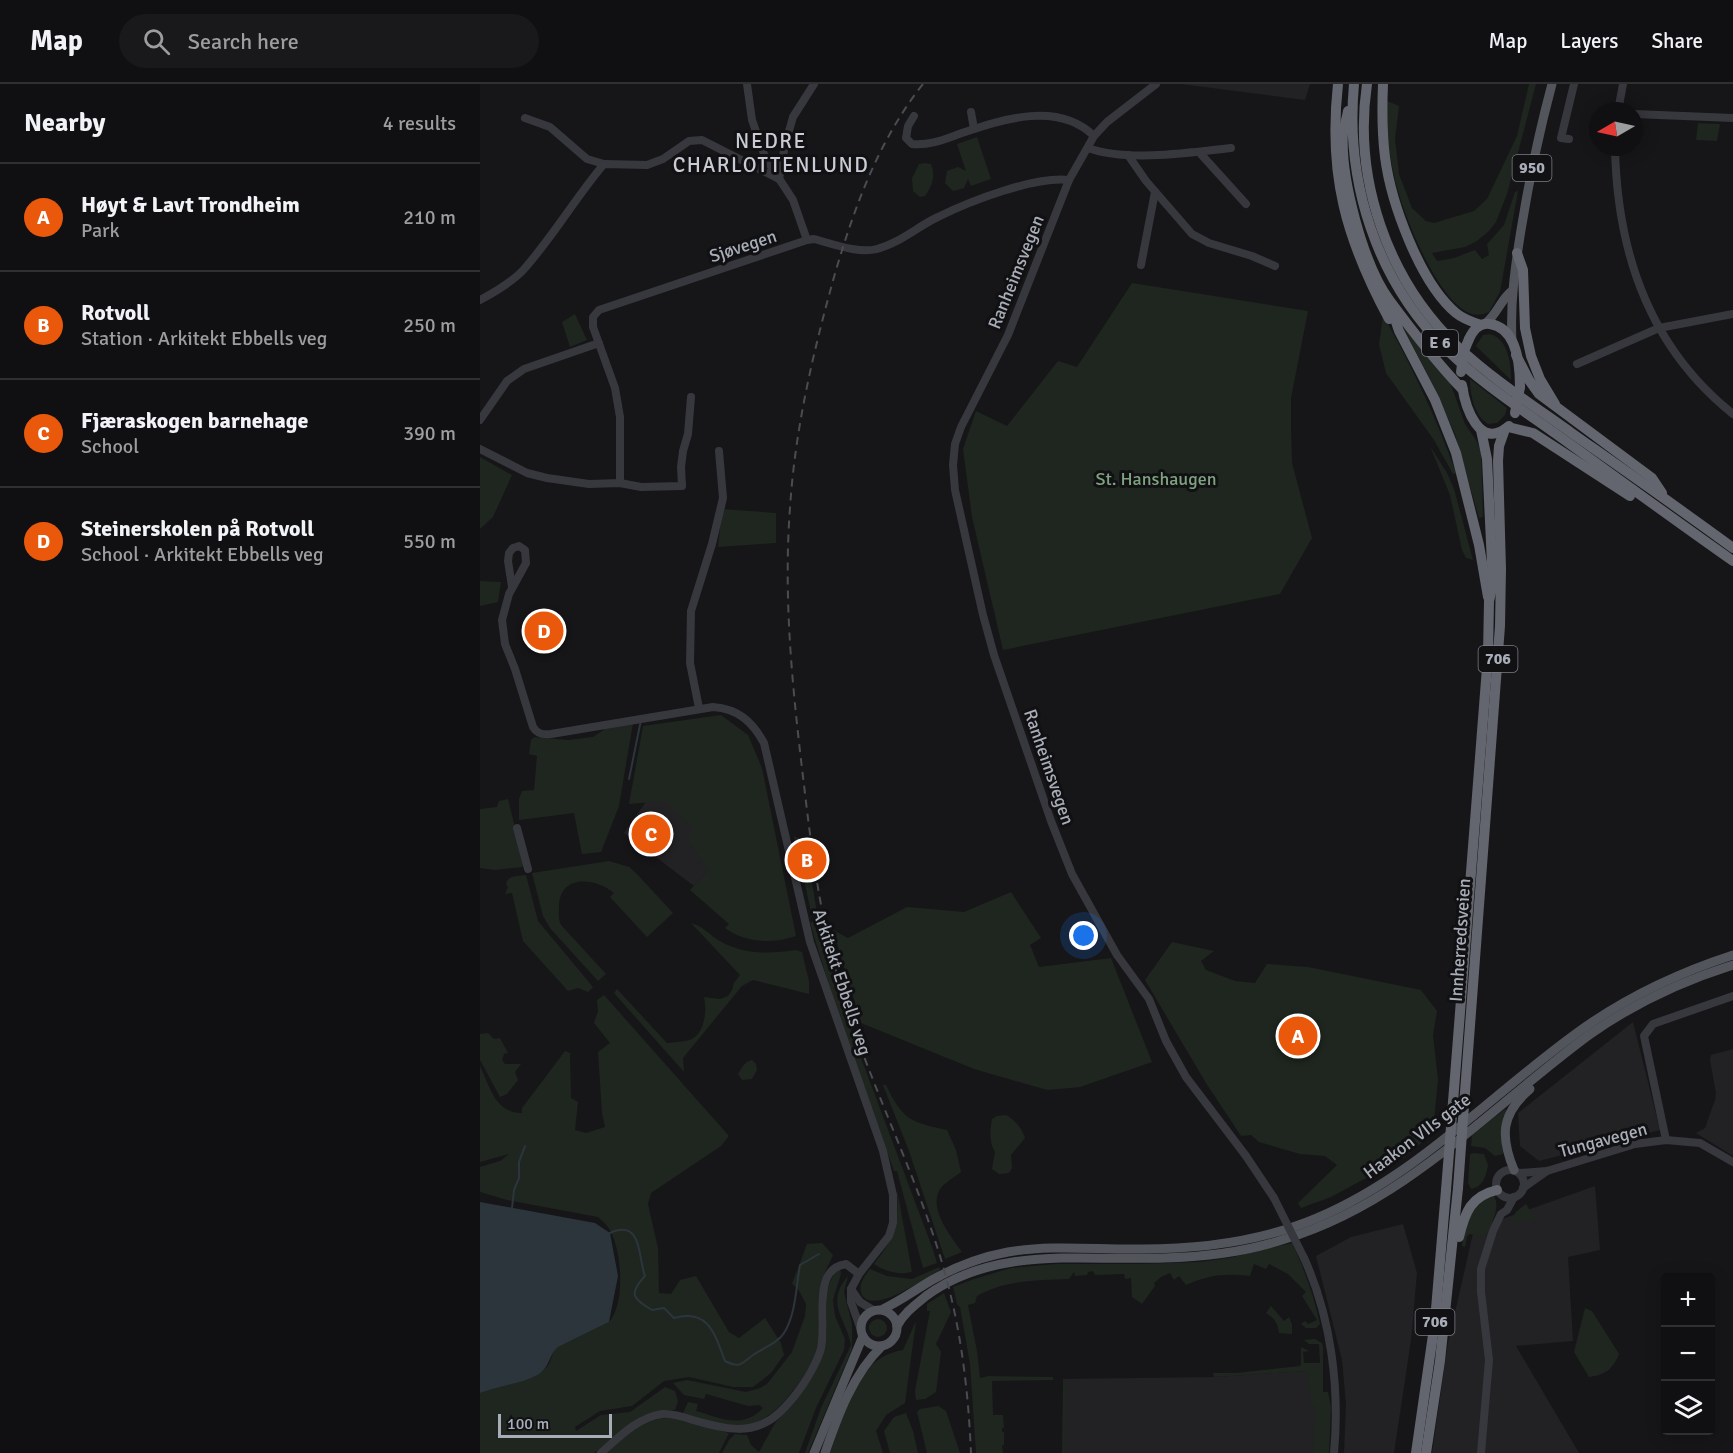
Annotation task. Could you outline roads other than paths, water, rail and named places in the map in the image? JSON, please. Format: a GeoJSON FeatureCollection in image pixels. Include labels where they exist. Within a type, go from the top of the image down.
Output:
{"type":"FeatureCollection","features":[{"type":"Feature","properties":{"kind":"highway","name":"E 6"},"geometry":{"type":"LineString","coordinates":[[1338,84],[1335,146],[1341,201],[1348,229],[1364,272],[1390,321],[1399,331]]}},
{"type":"Feature","properties":{"kind":"highway","name":"E 6"},"geometry":{"type":"LineString","coordinates":[[1367,84],[1363,118],[1364,146],[1371,195],[1389,248],[1424,307],[1456,345],[1733,561]]}},
{"type":"Feature","properties":{"kind":"highway","name":"E 6"},"geometry":{"type":"LineString","coordinates":[[1383,84],[1385,159],[1396,206],[1410,244],[1428,276],[1450,307],[1465,319],[1483,324]]}},
{"type":"Feature","properties":{"kind":"highway","name":"E 6"},"geometry":{"type":"LineString","coordinates":[[1354,87],[1343,132],[1346,176],[1361,238],[1390,301],[1399,331],[1435,400],[1456,453],[1479,545],[1489,601]]}},
{"type":"Feature","properties":{"kind":"highway","name":"E 6"},"geometry":{"type":"LineString","coordinates":[[1354,87],[1353,146],[1356,175],[1363,206],[1378,250],[1415,313],[1447,350],[1477,376],[1664,505],[1733,548]]}},
{"type":"Feature","properties":{"kind":"highway","name":"E 6"},"geometry":{"type":"LineString","coordinates":[[1517,253],[1523,270],[1526,328],[1531,356],[1535,369],[1556,407]]}},
{"type":"Feature","properties":{"kind":"highway","name":"E 6"},"geometry":{"type":"LineString","coordinates":[[1390,301],[1431,355],[1462,390]]}},
{"type":"Feature","properties":{"kind":"highway","name":"706"},"geometry":{"type":"LineString","coordinates":[[1481,430],[1470,415],[1462,390],[1461,372],[1464,351],[1469,339],[1473,332],[1483,324]]}},
{"type":"Feature","properties":{"kind":"highway"},"geometry":{"type":"LineString","coordinates":[[1483,324],[1504,329],[1512,340]]}},
{"type":"Feature","properties":{"kind":"highway","name":"706"},"geometry":{"type":"LineString","coordinates":[[1506,428],[1515,413],[1520,387],[1512,340]]}},
{"type":"Feature","properties":{"kind":"highway","name":"E 6"},"geometry":{"type":"LineString","coordinates":[[1516,355],[1534,387],[1556,407],[1652,478],[1664,505]]}},
{"type":"Feature","properties":{"kind":"highway","name":"E 6"},"geometry":{"type":"LineString","coordinates":[[1506,428],[1533,433],[1635,499],[1664,505]]}},
{"type":"Feature","properties":{"kind":"highway"},"geometry":{"type":"LineString","coordinates":[[1481,430],[1492,432],[1506,428]]}},
{"type":"Feature","properties":{"kind":"highway","name":"Innherredsveien"},"geometry":{"type":"LineString","coordinates":[[1416,1453],[1465,1092],[1500,626],[1498,461],[1499,446],[1506,428]]}},
{"type":"Feature","properties":{"kind":"highway","name":"Innherredsveien"},"geometry":{"type":"LineString","coordinates":[[1426,1453],[1449,1281],[1453,1102],[1488,655],[1489,601],[1493,584],[1486,453],[1481,430]]}},
{"type":"Feature","properties":{"kind":"highway","name":"706"},"geometry":{"type":"LineString","coordinates":[[1449,1281],[1466,1213],[1478,1197],[1500,1193]]}},
{"type":"Feature","properties":{"kind":"main road","name":"950"},"geometry":{"type":"LineString","coordinates":[[1512,340],[1512,291],[1517,253],[1529,185],[1552,84]]}},
{"type":"Feature","properties":{"kind":"main road","name":"950"},"geometry":{"type":"LineString","coordinates":[[1483,324],[1495,316],[1505,296],[1512,291]]}},
{"type":"Feature","properties":{"kind":"main road","name":"Haakon VIIs gate"},"geometry":{"type":"LineString","coordinates":[[878,1310],[954,1269],[1007,1252],[1062,1248],[1193,1247],[1251,1238],[1309,1221],[1360,1197],[1419,1159],[1558,1047],[1609,1012],[1656,985],[1733,955]]}},
{"type":"Feature","properties":{"kind":"main road","name":"Haakon VIIs gate"},"geometry":{"type":"LineString","coordinates":[[897,1326],[902,1317],[936,1290],[957,1278],[1008,1262],[1061,1257],[1194,1257],[1254,1248],[1313,1230],[1365,1205],[1423,1167],[1546,1068],[1591,1034],[1632,1008],[1687,981],[1733,965]]}},
{"type":"Feature","properties":{"kind":"main road"},"geometry":{"type":"LineString","coordinates":[[1517,1172],[1505,1145],[1507,1119],[1516,1102],[1539,1081],[1546,1068]]}},
{"type":"Feature","properties":{"kind":"main road"},"geometry":{"type":"LineString","coordinates":[[814,1453],[862,1333],[862,1320],[878,1310],[893,1317],[897,1326],[895,1336],[867,1362],[851,1388],[825,1453]]}},
{"type":"Feature","properties":{"kind":"main road"},"geometry":{"type":"LineString","coordinates":[[862,1333],[871,1344],[882,1346]]}},
{"type":"Feature","properties":{"kind":"street"},"geometry":{"type":"LineString","coordinates":[[747,84],[752,120],[765,158],[793,201],[807,240]]}},
{"type":"Feature","properties":{"kind":"street"},"geometry":{"type":"LineString","coordinates":[[779,179],[785,145],[794,117],[814,84]]}},
{"type":"Feature","properties":{"kind":"street"},"geometry":{"type":"LineString","coordinates":[[1569,139],[1561,138],[1574,84]]}},
{"type":"Feature","properties":{"kind":"street"},"geometry":{"type":"LineString","coordinates":[[1620,102],[1623,84]]}},
{"type":"Feature","properties":{"kind":"street","name":"Ranheimsvegen"},"geometry":{"type":"LineString","coordinates":[[1150,86],[1094,136],[1069,180],[1008,335],[961,427],[955,444],[953,465],[955,490],[994,655],[1051,821],[1072,874],[1117,955],[1149,999],[1166,1041],[1186,1077],[1246,1156],[1273,1197],[1315,1285],[1328,1333],[1334,1379],[1334,1453]]}},
{"type":"Feature","properties":{"kind":"street"},"geometry":{"type":"LineString","coordinates":[[971,112],[974,129]]}},
{"type":"Feature","properties":{"kind":"street"},"geometry":{"type":"LineString","coordinates":[[1643,114],[1733,118]]}},
{"type":"Feature","properties":{"kind":"street"},"geometry":{"type":"LineString","coordinates":[[914,116],[908,126],[906,138],[912,144],[925,145],[974,129],[1037,115],[1053,115],[1078,122],[1094,136]]}},
{"type":"Feature","properties":{"kind":"street"},"geometry":{"type":"LineString","coordinates":[[525,118],[550,127],[587,159],[604,164],[647,165],[663,159],[689,141],[702,140],[779,179]]}},
{"type":"Feature","properties":{"kind":"street"},"geometry":{"type":"LineString","coordinates":[[1088,148],[1101,153],[1128,155],[1199,152],[1230,148]]}},
{"type":"Feature","properties":{"kind":"street"},"geometry":{"type":"LineString","coordinates":[[1199,152],[1246,204]]}},
{"type":"Feature","properties":{"kind":"street"},"geometry":{"type":"LineString","coordinates":[[1128,155],[1155,192],[1186,228],[1197,237],[1275,266]]}},
{"type":"Feature","properties":{"kind":"street"},"geometry":{"type":"LineString","coordinates":[[1615,156],[1617,200],[1626,241],[1640,286],[1659,328],[1694,376],[1714,399],[1733,414]]}},
{"type":"Feature","properties":{"kind":"street"},"geometry":{"type":"LineString","coordinates":[[480,300],[524,270],[581,191],[604,164]]}},
{"type":"Feature","properties":{"kind":"street","name":"Sjøvegen"},"geometry":{"type":"LineString","coordinates":[[599,343],[593,327],[593,317],[599,310],[807,240],[814,239],[863,250],[877,249],[901,239],[937,217],[997,194],[1054,179],[1069,180]]}},
{"type":"Feature","properties":{"kind":"street"},"geometry":{"type":"LineString","coordinates":[[1141,265],[1155,192]]}},
{"type":"Feature","properties":{"kind":"street"},"geometry":{"type":"LineString","coordinates":[[1577,364],[1659,328],[1733,314]]}},
{"type":"Feature","properties":{"kind":"street"},"geometry":{"type":"LineString","coordinates":[[480,420],[507,381],[524,369],[599,343],[615,387],[620,417],[620,483]]}},
{"type":"Feature","properties":{"kind":"street"},"geometry":{"type":"LineString","coordinates":[[480,449],[527,473],[547,478],[589,484],[620,483],[641,487],[682,486],[681,467],[688,434],[691,397]]}},
{"type":"Feature","properties":{"kind":"street"},"geometry":{"type":"LineString","coordinates":[[699,708],[690,663],[691,611],[712,544],[723,498],[719,452]]}},
{"type":"Feature","properties":{"kind":"street","name":"Arkitekt Ebbells veg"},"geometry":{"type":"LineString","coordinates":[[512,587],[508,556],[510,550],[519,546],[525,550],[527,558],[504,606],[502,633],[533,727],[537,732],[551,734],[699,708],[723,708],[736,712],[753,724],[764,743],[810,942],[890,1175],[894,1210],[891,1230],[882,1248],[859,1274],[851,1289]]}},
{"type":"Feature","properties":{"kind":"street"},"geometry":{"type":"LineString","coordinates":[[517,828],[528,869]]}},
{"type":"Feature","properties":{"kind":"street"},"geometry":{"type":"LineString","coordinates":[[1666,1140],[1644,1036],[1653,1024],[1733,996]]}},
{"type":"Feature","properties":{"kind":"street","name":"Tungavegen"},"geometry":{"type":"LineString","coordinates":[[1517,1172],[1547,1171],[1635,1144],[1666,1140],[1700,1143],[1733,1162]]}},
{"type":"Feature","properties":{"kind":"street"},"geometry":{"type":"LineString","coordinates":[[1481,1453],[1489,1360],[1480,1282],[1482,1263],[1488,1242],[1501,1214],[1500,1193],[1496,1183],[1498,1176],[1507,1170],[1517,1172],[1524,1181],[1520,1194],[1508,1198],[1500,1193]]}},
{"type":"Feature","properties":{"kind":"street","name":"Tungavegen"},"geometry":{"type":"LineString","coordinates":[[1523,1188],[1547,1171]]}},
{"type":"Feature","properties":{"kind":"street"},"geometry":{"type":"LineString","coordinates":[[1501,1214],[1507,1210],[1514,1197]]}},
{"type":"Feature","properties":{"kind":"street"},"geometry":{"type":"LineString","coordinates":[[601,1453],[628,1429],[652,1416],[664,1414],[732,1430],[748,1430],[769,1421],[780,1412],[807,1379],[818,1356],[824,1331],[822,1292],[825,1281],[833,1268],[838,1265],[846,1264],[859,1274]]}},
{"type":"Feature","properties":{"kind":"street"},"geometry":{"type":"LineString","coordinates":[[851,1289],[860,1302],[878,1310]]}},
{"type":"Feature","properties":{"kind":"street"},"geometry":{"type":"LineString","coordinates":[[851,1289],[851,1302],[862,1333]]}},
{"type":"Feature","properties":{"kind":"waterway"},"geometry":{"type":"LineString","coordinates":[[629,779],[641,720]]}},
{"type":"Feature","properties":{"kind":"waterway"},"geometry":{"type":"LineString","coordinates":[[512,1208],[514,1190],[519,1178],[519,1162],[525,1146]]}},
{"type":"Feature","properties":{"kind":"waterway"},"geometry":{"type":"LineString","coordinates":[[610,1233],[628,1231],[637,1242],[645,1276],[636,1287],[635,1292],[640,1303],[652,1310],[664,1308],[674,1318],[686,1316],[703,1320],[714,1333],[725,1361],[735,1365],[744,1363],[781,1337],[793,1309],[800,1265],[819,1254]]}},
{"type":"Feature","properties":{"kind":"railway"},"geometry":{"type":"LineString","coordinates":[[923,84],[893,128],[869,176],[842,251],[819,334],[806,391],[792,479],[788,543],[788,612],[807,811],[828,939],[852,1023],[917,1189],[947,1280],[962,1353],[971,1453]]}},
{"type":"Feature","properties":{"kind":"place","name":"Steinerskolen på Rotvoll"},"geometry":{"type":"Point","coordinates":[544,631]}},
{"type":"Feature","properties":{"kind":"place","name":"Fjæraskogen barnehage"},"geometry":{"type":"Point","coordinates":[651,834]}},
{"type":"Feature","properties":{"kind":"place","name":"Rotvoll"},"geometry":{"type":"Point","coordinates":[807,860]}},
{"type":"Feature","properties":{"kind":"place","name":"Høyt & Lavt Trondheim"},"geometry":{"type":"Point","coordinates":[1298,1036]}},
{"type":"Feature","properties":{"kind":"district","name":"NEDRE CHARLOTTENLUND"},"geometry":{"type":"Point","coordinates":[771,153]}},
{"type":"Feature","properties":{"kind":"park label","name":"St. Hanshaugen"},"geometry":{"type":"Point","coordinates":[1156,479]}}]}
